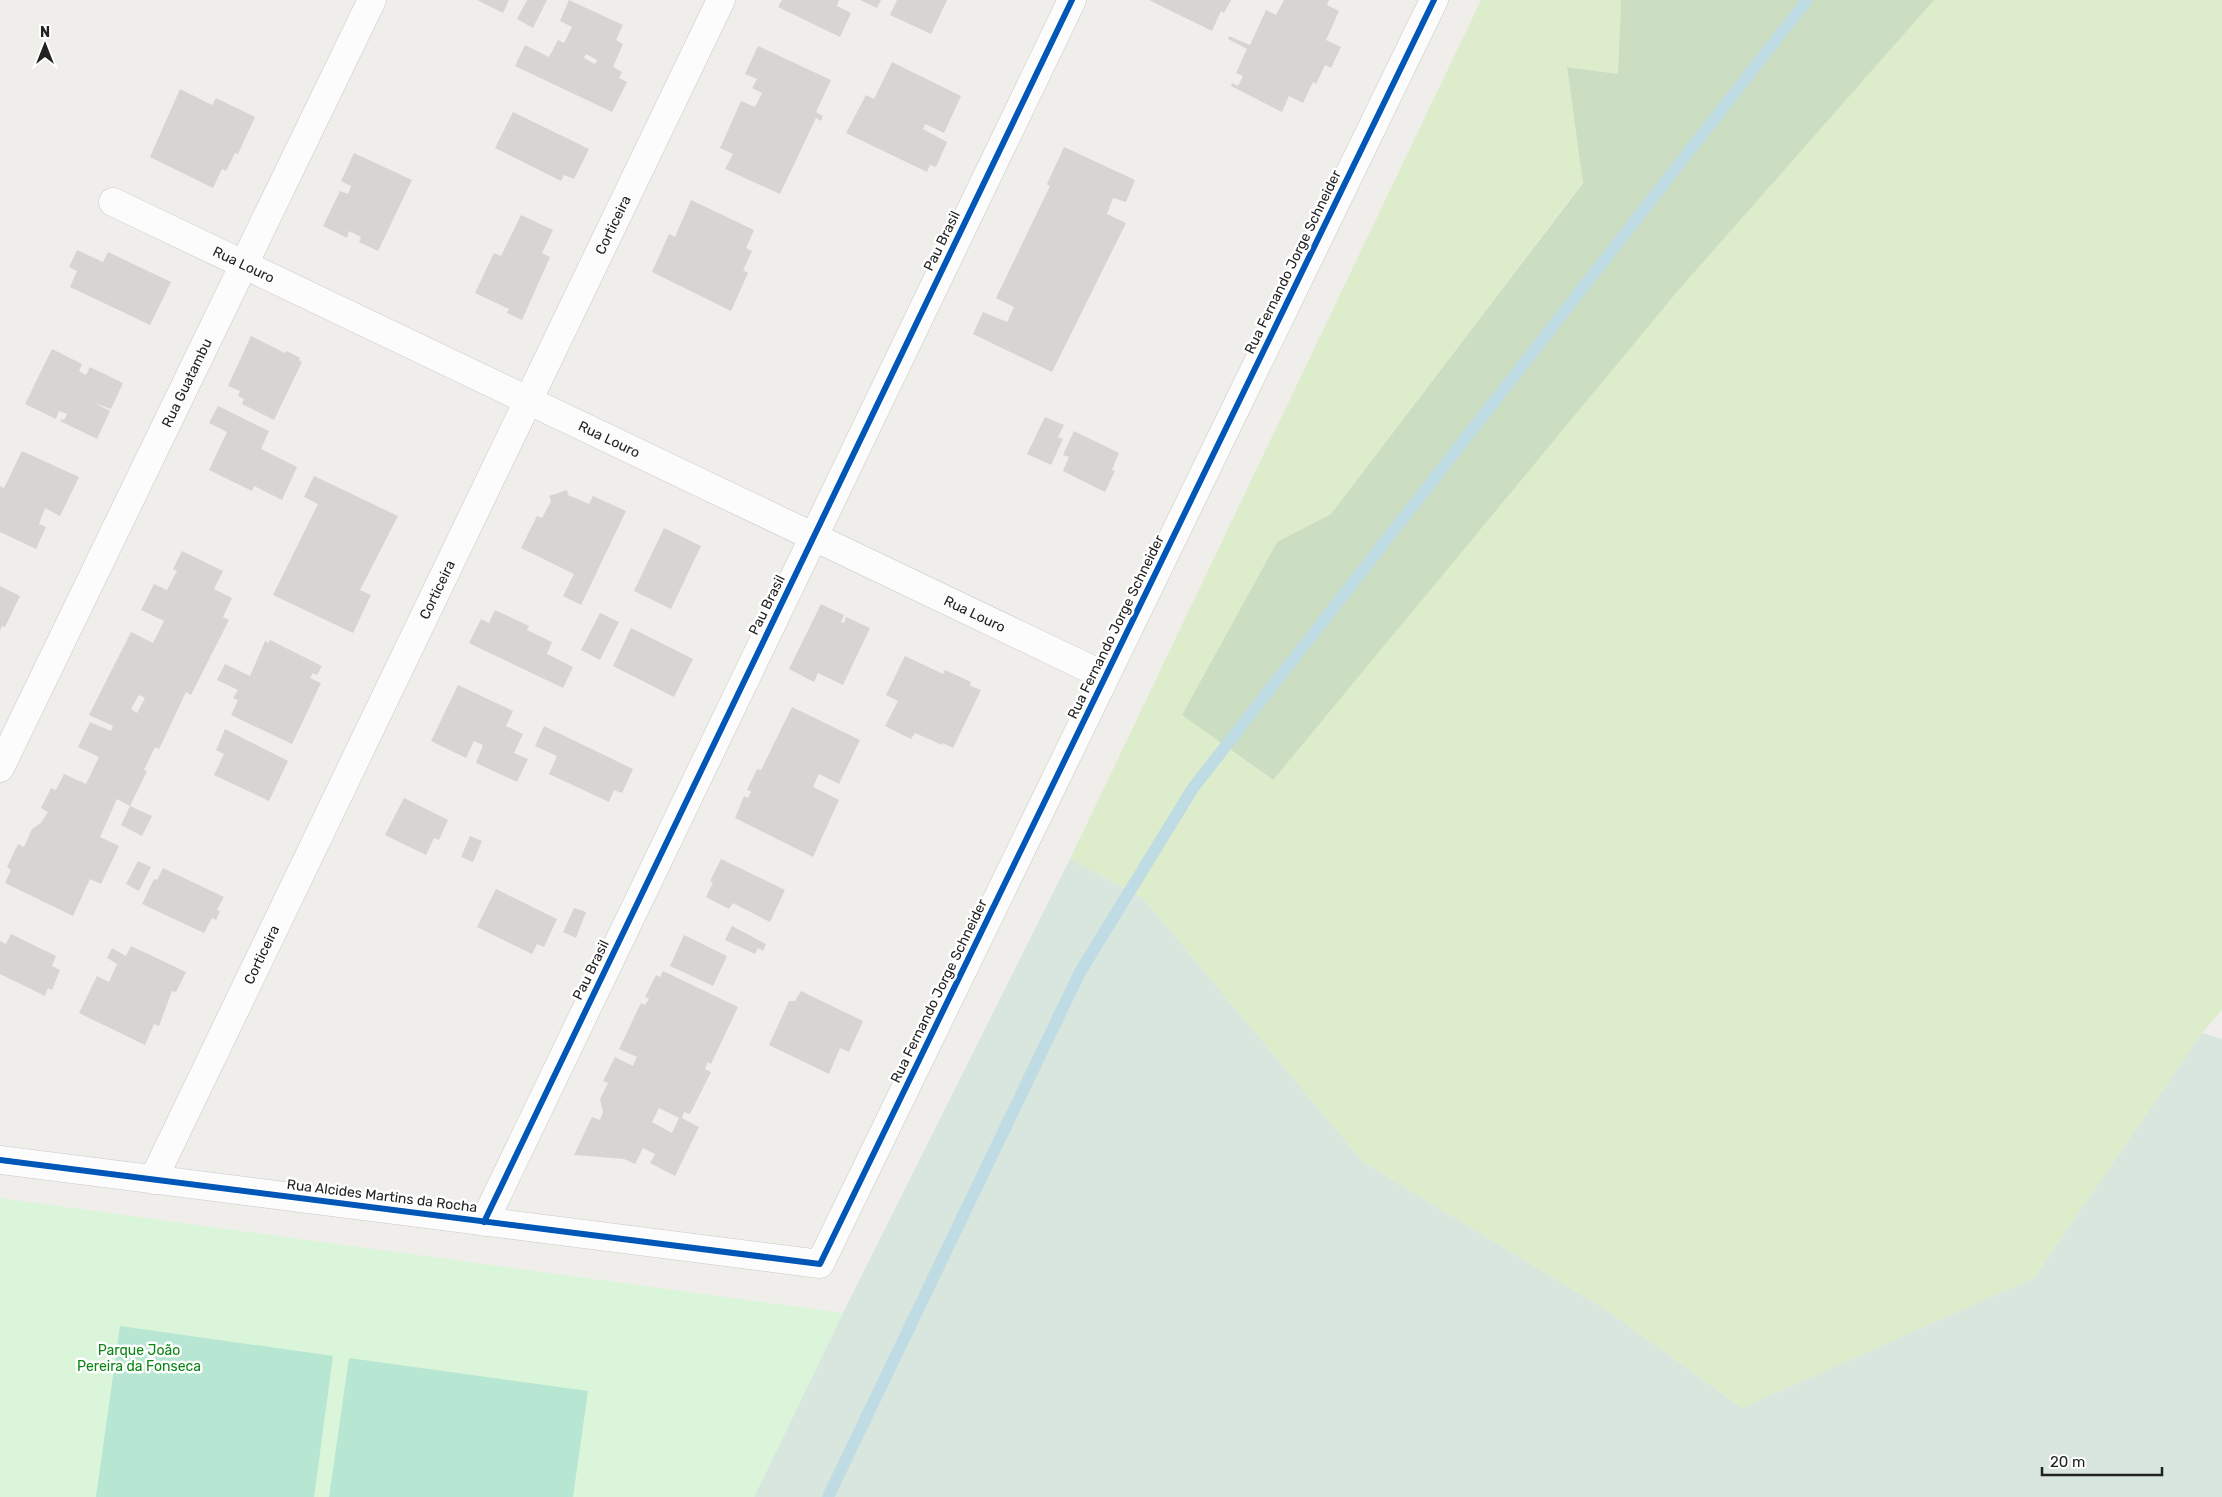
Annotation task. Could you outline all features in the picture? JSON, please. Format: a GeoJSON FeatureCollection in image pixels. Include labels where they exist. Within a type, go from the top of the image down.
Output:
{"type":"FeatureCollection","features":[{"type":"Feature","properties":{"kind":"street","name":"Rua Guatambu"},"geometry":{"type":"LineString","coordinates":[[0,768],[372,0]]}},
{"type":"Feature","properties":{"kind":"street","name":"Corticeira"},"geometry":{"type":"LineString","coordinates":[[153,1180],[721,0]]}},
{"type":"Feature","properties":{"kind":"street","name":"Pau Brasil"},"geometry":{"type":"LineString","coordinates":[[484,1222],[1072,0]]}},
{"type":"Feature","properties":{"kind":"street","name":"Rua Fernando Jorge Schneider"},"geometry":{"type":"LineString","coordinates":[[820,1264],[1434,0]]}},
{"type":"Feature","properties":{"kind":"street","name":"Rua Louro"},"geometry":{"type":"LineString","coordinates":[[113,202],[1105,676]]}},
{"type":"Feature","properties":{"kind":"street","name":"Rua Alcides Martins da Rocha"},"geometry":{"type":"LineString","coordinates":[[0,1160],[820,1264]]}},
{"type":"Feature","properties":{"kind":"green space"},"geometry":{"type":"Polygon","coordinates":[[[1481,0],[1621,0],[1618,74],[1567,67],[1583,182],[1331,514],[1277,542],[1182,715],[1272,780],[1676,293],[1934,0],[2222,0],[2222,1010],[2202,1033],[2034,1278],[1742,1408],[1606,1310],[1363,1162],[1144,899],[1070,859],[1481,0]]]}},
{"type":"Feature","properties":{"kind":"green space"},"geometry":{"type":"Polygon","coordinates":[[[1621,0],[1934,0],[1676,293],[1273,780],[1182,715],[1277,542],[1331,514],[1583,183],[1567,67],[1618,74],[1621,0]]]}},
{"type":"Feature","properties":{"kind":"green space","name":"Parque João Pereira da Fonseca"},"geometry":{"type":"Polygon","coordinates":[[[0,1198],[843,1313],[754,1497],[0,1497],[0,1198]]]}},
{"type":"Feature","properties":{"kind":"green space"},"geometry":{"type":"Polygon","coordinates":[[[120,1326],[333,1356],[314,1497],[96,1497],[120,1326]]]}},
{"type":"Feature","properties":{"kind":"green space"},"geometry":{"type":"Polygon","coordinates":[[[349,1358],[588,1391],[573,1497],[329,1497],[349,1358]]]}},
{"type":"Feature","properties":{"kind":"shaded area"},"geometry":{"type":"Polygon","coordinates":[[[1070,859],[1144,899],[1363,1162],[1606,1310],[1742,1408],[2034,1278],[2202,1033],[2222,1039],[2222,1497],[754,1497],[843,1313],[1070,859]]]}},
{"type":"Feature","properties":{"kind":"building"},"geometry":{"type":"Polygon","coordinates":[[[477,0],[509,0],[503,13],[477,0]]]}},
{"type":"Feature","properties":{"kind":"building"},"geometry":{"type":"Polygon","coordinates":[[[527,0],[547,0],[533,28],[517,19],[527,0]]]}},
{"type":"Feature","properties":{"kind":"building"},"geometry":{"type":"Polygon","coordinates":[[[569,0],[623,25],[616,40],[623,44],[613,67],[622,72],[619,78],[627,82],[612,112],[515,66],[525,45],[549,57],[558,40],[564,43],[572,27],[560,21],[569,0]],[[586,54],[584,58],[595,64],[597,60],[586,54]]]}},
{"type":"Feature","properties":{"kind":"building"},"geometry":{"type":"Polygon","coordinates":[[[782,0],[839,0],[837,6],[851,13],[840,37],[778,7],[782,0]]]}},
{"type":"Feature","properties":{"kind":"building"},"geometry":{"type":"Polygon","coordinates":[[[860,0],[881,0],[877,8],[860,0]]]}},
{"type":"Feature","properties":{"kind":"building"},"geometry":{"type":"Polygon","coordinates":[[[897,0],[947,0],[931,34],[890,15],[897,0]]]}},
{"type":"Feature","properties":{"kind":"building"},"geometry":{"type":"Polygon","coordinates":[[[1149,0],[1231,0],[1224,13],[1221,11],[1212,31],[1149,0]]]}},
{"type":"Feature","properties":{"kind":"building"},"geometry":{"type":"Polygon","coordinates":[[[1284,0],[1329,0],[1327,5],[1339,11],[1326,40],[1341,47],[1331,68],[1325,65],[1316,84],[1313,82],[1303,103],[1289,96],[1282,112],[1231,86],[1232,83],[1238,86],[1243,76],[1236,73],[1247,49],[1228,39],[1229,36],[1250,45],[1266,10],[1276,15],[1284,0]]]}},
{"type":"Feature","properties":{"kind":"building"},"geometry":{"type":"Polygon","coordinates":[[[758,46],[831,80],[816,112],[823,116],[821,121],[816,118],[780,194],[725,169],[733,154],[720,148],[741,101],[755,107],[762,93],[752,88],[757,79],[745,74],[758,46]]]}},
{"type":"Feature","properties":{"kind":"building"},"geometry":{"type":"Polygon","coordinates":[[[892,62],[961,96],[944,133],[925,124],[923,129],[947,142],[936,167],[930,165],[927,172],[846,133],[866,95],[874,99],[892,62]]]}},
{"type":"Feature","properties":{"kind":"building"},"geometry":{"type":"Polygon","coordinates":[[[180,89],[212,105],[216,98],[255,117],[238,154],[235,153],[226,171],[222,169],[213,188],[150,157],[180,89]]]}},
{"type":"Feature","properties":{"kind":"building"},"geometry":{"type":"Polygon","coordinates":[[[513,112],[589,149],[574,179],[564,175],[561,181],[495,148],[513,112]]]}},
{"type":"Feature","properties":{"kind":"building"},"geometry":{"type":"Polygon","coordinates":[[[1064,147],[1135,180],[1126,202],[1113,198],[1107,214],[1126,223],[1052,372],[973,334],[983,312],[1007,322],[1014,307],[996,298],[1050,186],[1047,184],[1064,147]]]}},
{"type":"Feature","properties":{"kind":"building"},"geometry":{"type":"Polygon","coordinates":[[[354,153],[412,180],[378,251],[359,242],[361,237],[349,231],[347,238],[323,226],[340,191],[348,194],[351,186],[341,181],[354,153]]]}},
{"type":"Feature","properties":{"kind":"building"},"geometry":{"type":"Polygon","coordinates":[[[691,200],[754,230],[746,248],[752,251],[743,270],[748,273],[731,311],[652,272],[669,234],[675,237],[691,200]]]}},
{"type":"Feature","properties":{"kind":"building"},"geometry":{"type":"Polygon","coordinates":[[[521,215],[553,230],[542,253],[550,257],[522,320],[507,313],[509,309],[475,293],[494,253],[501,256],[521,215]]]}},
{"type":"Feature","properties":{"kind":"building"},"geometry":{"type":"Polygon","coordinates":[[[77,250],[103,262],[108,252],[171,282],[150,325],[70,287],[77,271],[69,267],[77,250]]]}},
{"type":"Feature","properties":{"kind":"building"},"geometry":{"type":"Polygon","coordinates":[[[251,336],[285,353],[287,351],[300,358],[299,360],[302,362],[274,420],[242,404],[244,399],[238,396],[240,391],[228,386],[251,336]]]}},
{"type":"Feature","properties":{"kind":"building"},"geometry":{"type":"Polygon","coordinates":[[[52,349],[82,364],[79,371],[86,375],[90,367],[123,383],[111,409],[94,403],[110,411],[97,439],[60,421],[64,420],[67,414],[59,411],[56,419],[25,404],[52,349]]]}},
{"type":"Feature","properties":{"kind":"building"},"geometry":{"type":"Polygon","coordinates":[[[218,406],[269,431],[261,449],[297,467],[282,500],[254,486],[252,491],[209,470],[227,432],[209,423],[218,406]]]}},
{"type":"Feature","properties":{"kind":"building"},"geometry":{"type":"Polygon","coordinates":[[[1045,417],[1064,425],[1058,437],[1063,439],[1051,465],[1027,454],[1045,417]]]}},
{"type":"Feature","properties":{"kind":"building"},"geometry":{"type":"Polygon","coordinates":[[[1074,431],[1119,453],[1112,470],[1115,471],[1105,492],[1063,471],[1069,457],[1063,455],[1074,431]]]}},
{"type":"Feature","properties":{"kind":"building"},"geometry":{"type":"Polygon","coordinates":[[[22,451],[79,477],[60,516],[45,508],[39,524],[46,527],[36,549],[0,532],[0,486],[4,488],[22,451]]]}},
{"type":"Feature","properties":{"kind":"building"},"geometry":{"type":"Polygon","coordinates":[[[314,476],[398,516],[360,590],[371,595],[353,633],[273,595],[318,504],[304,497],[314,476]]]}},
{"type":"Feature","properties":{"kind":"building"},"geometry":{"type":"Polygon","coordinates":[[[567,490],[568,495],[589,504],[593,496],[626,511],[581,605],[563,596],[574,574],[521,548],[537,516],[542,518],[551,501],[549,496],[567,490]]]}},
{"type":"Feature","properties":{"kind":"building"},"geometry":{"type":"Polygon","coordinates":[[[664,528],[701,546],[671,609],[634,591],[664,528]]]}},
{"type":"Feature","properties":{"kind":"building"},"geometry":{"type":"Polygon","coordinates":[[[182,551],[223,571],[214,589],[232,598],[223,617],[229,620],[191,695],[186,692],[159,749],[155,747],[144,770],[147,771],[130,806],[117,799],[100,837],[119,846],[101,884],[90,879],[73,916],[5,883],[11,870],[7,867],[18,844],[24,847],[32,829],[41,823],[48,812],[41,808],[51,788],[56,790],[64,774],[86,784],[99,757],[78,747],[90,722],[111,731],[113,726],[89,715],[131,632],[153,643],[164,621],[141,610],[154,584],[167,590],[177,571],[173,569],[182,551]],[[139,695],[131,709],[137,713],[145,698],[139,695]]]}},
{"type":"Feature","properties":{"kind":"building"},"geometry":{"type":"Polygon","coordinates":[[[0,586],[20,596],[5,627],[2,626],[0,631],[0,586]]]}},
{"type":"Feature","properties":{"kind":"building"},"geometry":{"type":"Polygon","coordinates":[[[821,604],[844,615],[841,622],[844,623],[846,617],[870,628],[843,685],[818,673],[814,682],[789,669],[821,604]]]}},
{"type":"Feature","properties":{"kind":"building"},"geometry":{"type":"Polygon","coordinates":[[[495,610],[529,626],[527,630],[552,642],[547,654],[573,667],[563,688],[469,643],[481,619],[489,623],[495,610]]]}},
{"type":"Feature","properties":{"kind":"building"},"geometry":{"type":"Polygon","coordinates":[[[600,613],[619,622],[600,660],[581,650],[600,613]]]}},
{"type":"Feature","properties":{"kind":"building"},"geometry":{"type":"Polygon","coordinates":[[[631,628],[693,659],[674,697],[613,666],[631,628]]]}},
{"type":"Feature","properties":{"kind":"building"},"geometry":{"type":"Polygon","coordinates":[[[270,640],[322,666],[317,675],[313,673],[310,678],[321,683],[292,744],[231,715],[238,700],[233,698],[238,690],[217,680],[225,664],[250,676],[265,641],[269,643],[270,640]]]}},
{"type":"Feature","properties":{"kind":"building"},"geometry":{"type":"Polygon","coordinates":[[[905,656],[943,674],[945,670],[971,682],[970,686],[981,690],[953,748],[915,733],[911,739],[885,726],[898,701],[886,695],[905,656]]]}},
{"type":"Feature","properties":{"kind":"building"},"geometry":{"type":"Polygon","coordinates":[[[458,685],[513,711],[506,726],[523,734],[514,753],[528,759],[517,782],[476,763],[483,745],[474,741],[466,758],[431,741],[458,685]]]}},
{"type":"Feature","properties":{"kind":"building"},"geometry":{"type":"Polygon","coordinates":[[[792,707],[860,740],[839,784],[819,774],[813,787],[839,800],[813,857],[735,818],[744,796],[748,798],[751,791],[747,790],[757,769],[761,770],[792,707]]]}},
{"type":"Feature","properties":{"kind":"building"},"geometry":{"type":"Polygon","coordinates":[[[544,726],[633,769],[622,793],[614,790],[609,802],[549,774],[557,756],[535,746],[544,726]]]}},
{"type":"Feature","properties":{"kind":"building"},"geometry":{"type":"Polygon","coordinates":[[[225,729],[288,761],[269,801],[214,775],[224,754],[216,750],[225,729]]]}},
{"type":"Feature","properties":{"kind":"building"},"geometry":{"type":"Polygon","coordinates":[[[404,798],[448,820],[439,840],[434,838],[426,855],[385,835],[404,798]]]}},
{"type":"Feature","properties":{"kind":"building"},"geometry":{"type":"Polygon","coordinates":[[[130,806],[152,816],[142,836],[121,825],[130,806]]]}},
{"type":"Feature","properties":{"kind":"building"},"geometry":{"type":"Polygon","coordinates":[[[470,836],[482,841],[473,862],[461,857],[470,836]]]}},
{"type":"Feature","properties":{"kind":"building"},"geometry":{"type":"Polygon","coordinates":[[[721,859],[785,890],[770,922],[733,903],[729,909],[706,897],[713,882],[710,881],[721,859]]]}},
{"type":"Feature","properties":{"kind":"building"},"geometry":{"type":"Polygon","coordinates":[[[138,861],[151,867],[139,891],[126,884],[138,861]]]}},
{"type":"Feature","properties":{"kind":"building"},"geometry":{"type":"Polygon","coordinates":[[[163,868],[224,897],[217,910],[220,911],[216,920],[212,918],[204,933],[142,904],[154,879],[157,880],[163,868]]]}},
{"type":"Feature","properties":{"kind":"building"},"geometry":{"type":"Polygon","coordinates":[[[496,889],[557,919],[544,947],[537,944],[532,954],[477,927],[496,889]]]}},
{"type":"Feature","properties":{"kind":"building"},"geometry":{"type":"Polygon","coordinates":[[[574,908],[586,912],[576,938],[563,932],[574,908]]]}},
{"type":"Feature","properties":{"kind":"building"},"geometry":{"type":"Polygon","coordinates":[[[732,926],[766,944],[763,951],[758,948],[755,954],[725,940],[732,926]]]}},
{"type":"Feature","properties":{"kind":"building"},"geometry":{"type":"Polygon","coordinates":[[[11,934],[56,956],[52,966],[60,970],[52,990],[48,988],[45,996],[0,974],[0,941],[6,944],[11,934]]]}},
{"type":"Feature","properties":{"kind":"building"},"geometry":{"type":"Polygon","coordinates":[[[684,935],[727,956],[713,986],[670,966],[684,935]]]}},
{"type":"Feature","properties":{"kind":"building"},"geometry":{"type":"Polygon","coordinates":[[[131,946],[186,972],[176,992],[172,991],[159,1026],[154,1024],[145,1045],[79,1013],[97,976],[109,982],[117,964],[107,958],[112,948],[126,956],[131,946]]]}},
{"type":"Feature","properties":{"kind":"building"},"geometry":{"type":"Polygon","coordinates":[[[663,971],[738,1007],[711,1064],[708,1062],[705,1069],[711,1072],[690,1114],[684,1112],[682,1118],[699,1127],[675,1176],[650,1163],[655,1154],[643,1148],[635,1164],[624,1159],[574,1155],[592,1117],[600,1120],[603,1112],[600,1099],[608,1083],[603,1081],[615,1057],[633,1066],[637,1057],[619,1049],[641,1003],[645,1005],[649,999],[645,997],[656,975],[660,977],[663,971]],[[659,1108],[652,1122],[672,1133],[679,1118],[659,1108]]]}},
{"type":"Feature","properties":{"kind":"building"},"geometry":{"type":"Polygon","coordinates":[[[801,991],[863,1021],[849,1052],[840,1048],[829,1074],[769,1045],[789,1001],[795,1001],[801,991]]]}},
{"type":"Feature","properties":{"kind":"waterway"},"geometry":{"type":"LineString","coordinates":[[828,1497],[1080,972],[1193,788],[1807,0]]}},
{"type":"Feature","properties":{"kind":"cycle path"},"geometry":{"type":"LineString","coordinates":[[484,1222],[1072,0]]}},
{"type":"Feature","properties":{"kind":"cycle path"},"geometry":{"type":"LineString","coordinates":[[0,1160],[820,1264],[1434,0]]}}]}
